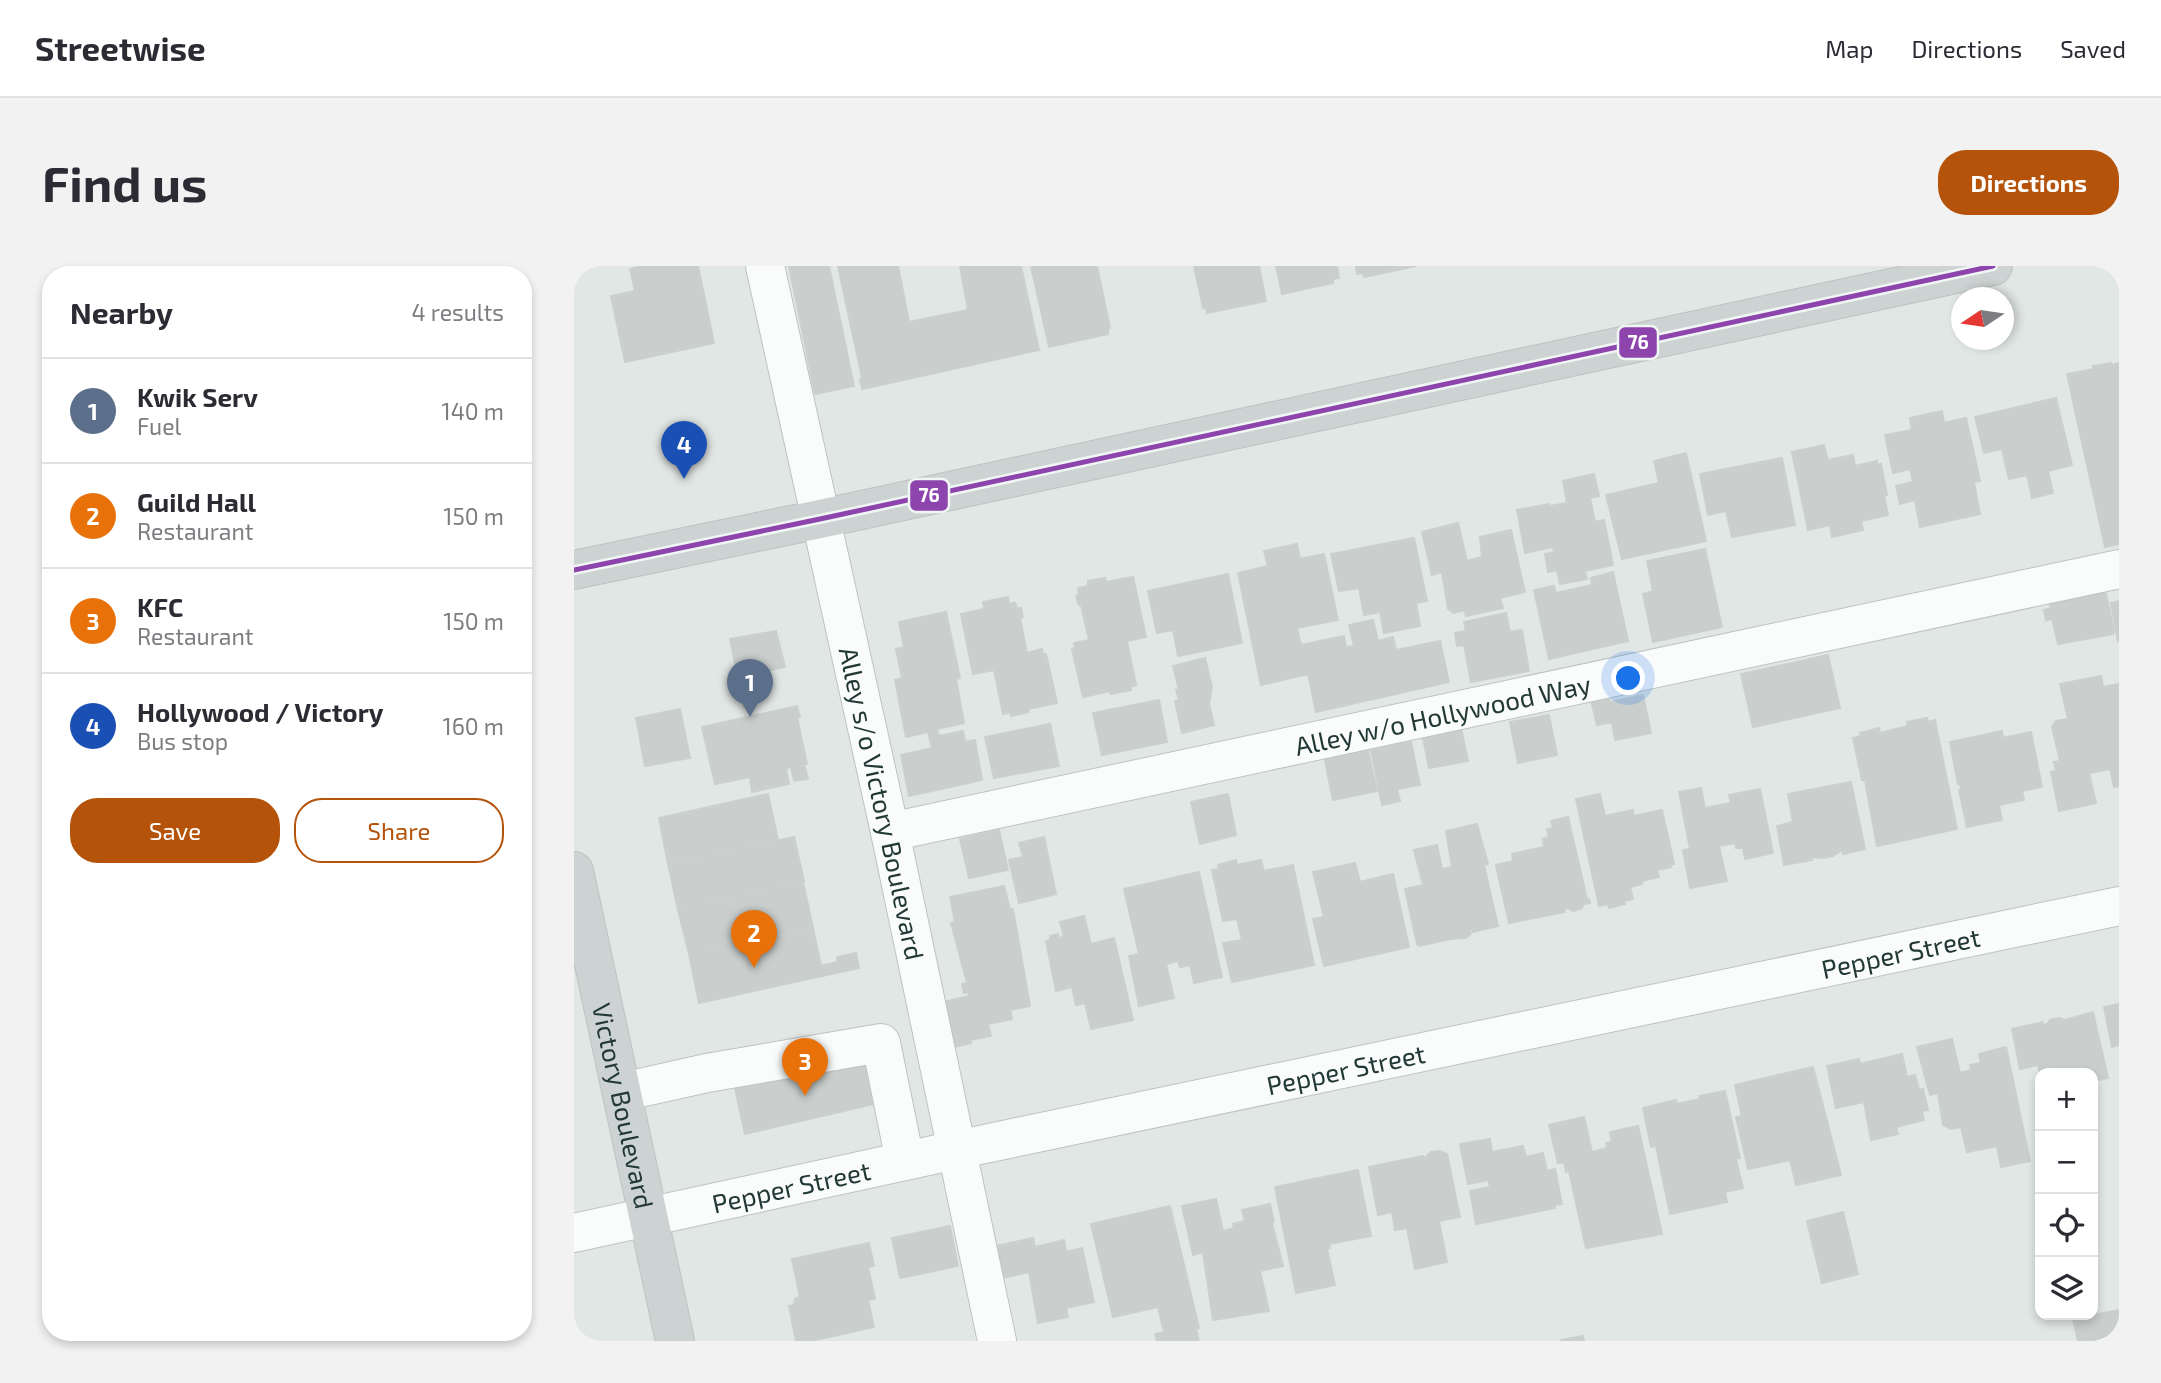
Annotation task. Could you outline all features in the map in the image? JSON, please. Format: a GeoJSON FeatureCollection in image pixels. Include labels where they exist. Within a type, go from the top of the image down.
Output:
{"type":"FeatureCollection","features":[{"type":"Feature","properties":{"kind":"main road"},"geometry":{"type":"LineString","coordinates":[[574,570],[1993,266]]}},
{"type":"Feature","properties":{"kind":"main road","name":"Victory Boulevard"},"geometry":{"type":"LineString","coordinates":[[574,871],[675,1341]]}},
{"type":"Feature","properties":{"kind":"street","name":"Alley s/o Victory Boulevard"},"geometry":{"type":"LineString","coordinates":[[765,266],[890,832],[997,1341]]}},
{"type":"Feature","properties":{"kind":"street","name":"Alley w/o Hollywood Way"},"geometry":{"type":"LineString","coordinates":[[890,832],[2119,569]]}},
{"type":"Feature","properties":{"kind":"street","name":"Pepper Street"},"geometry":{"type":"LineString","coordinates":[[574,1233],[956,1150],[2119,906]]}},
{"type":"Feature","properties":{"kind":"street"},"geometry":{"type":"LineString","coordinates":[[622,1092],[707,1073],[881,1043],[905,1161]]}},
{"type":"Feature","properties":{"kind":"building"},"geometry":{"type":"Polygon","coordinates":[[[642,266],[698,266],[714,343],[625,362],[611,296],[635,291],[630,269],[642,266]]]}},
{"type":"Feature","properties":{"kind":"building"},"geometry":{"type":"Polygon","coordinates":[[[789,266],[829,266],[854,386],[815,394],[789,266]]]}},
{"type":"Feature","properties":{"kind":"building"},"geometry":{"type":"Polygon","coordinates":[[[838,266],[898,266],[909,322],[968,310],[960,266],[1021,266],[1039,350],[862,389],[862,378],[838,266]]]}},
{"type":"Feature","properties":{"kind":"building"},"geometry":{"type":"Polygon","coordinates":[[[1031,266],[1097,266],[1110,328],[1108,334],[1049,347],[1031,266]]]}},
{"type":"Feature","properties":{"kind":"building"},"geometry":{"type":"Polygon","coordinates":[[[1194,266],[1259,266],[1266,301],[1207,313],[1206,307],[1203,308],[1194,266]]]}},
{"type":"Feature","properties":{"kind":"building"},"geometry":{"type":"Polygon","coordinates":[[[1276,266],[1337,266],[1339,278],[1333,279],[1333,283],[1282,294],[1276,266]]]}},
{"type":"Feature","properties":{"kind":"building"},"geometry":{"type":"Polygon","coordinates":[[[1356,266],[1416,266],[1364,277],[1363,273],[1357,274],[1356,266]]]}},
{"type":"Feature","properties":{"kind":"building"},"geometry":{"type":"Polygon","coordinates":[[[2119,363],[2119,544],[2105,547],[2067,374],[2119,363]]]}},
{"type":"Feature","properties":{"kind":"building"},"geometry":{"type":"Polygon","coordinates":[[[2056,398],[2072,465],[2048,471],[2053,493],[2032,498],[2027,475],[2009,479],[2002,449],[1984,453],[1975,417],[2056,398]]]}},
{"type":"Feature","properties":{"kind":"building"},"geometry":{"type":"Polygon","coordinates":[[[1942,411],[1944,423],[1966,418],[1980,481],[1974,482],[1980,514],[1920,527],[1915,500],[1900,504],[1896,486],[1913,482],[1910,469],[1893,473],[1885,435],[1912,430],[1910,418],[1942,411]]]}},
{"type":"Feature","properties":{"kind":"building"},"geometry":{"type":"Polygon","coordinates":[[[1824,445],[1828,460],[1853,455],[1855,466],[1877,461],[1877,465],[1881,464],[1888,515],[1861,521],[1863,530],[1832,537],[1830,525],[1808,530],[1792,452],[1824,445]]]}},
{"type":"Feature","properties":{"kind":"building"},"geometry":{"type":"Polygon","coordinates":[[[1686,453],[1706,541],[1622,559],[1606,495],[1659,483],[1654,461],[1686,453]]]}},
{"type":"Feature","properties":{"kind":"building"},"geometry":{"type":"Polygon","coordinates":[[[1782,458],[1795,525],[1732,537],[1726,511],[1708,515],[1700,474],[1782,458]]]}},
{"type":"Feature","properties":{"kind":"building"},"geometry":{"type":"Polygon","coordinates":[[[1594,474],[1599,496],[1590,498],[1595,522],[1604,520],[1613,565],[1585,571],[1587,579],[1560,584],[1557,570],[1548,572],[1545,554],[1554,552],[1553,547],[1525,553],[1517,510],[1567,503],[1563,481],[1594,474]]]}},
{"type":"Feature","properties":{"kind":"building"},"geometry":{"type":"Polygon","coordinates":[[[1458,523],[1467,561],[1482,557],[1480,537],[1511,530],[1525,592],[1500,598],[1503,608],[1466,616],[1464,610],[1454,613],[1448,609],[1442,572],[1432,575],[1422,532],[1458,523]]]}},
{"type":"Feature","properties":{"kind":"building"},"geometry":{"type":"Polygon","coordinates":[[[1414,538],[1427,601],[1416,603],[1420,626],[1384,633],[1380,612],[1364,615],[1359,588],[1339,591],[1331,554],[1414,538]]]}},
{"type":"Feature","properties":{"kind":"building"},"geometry":{"type":"Polygon","coordinates":[[[1297,544],[1300,559],[1324,554],[1338,620],[1297,628],[1301,645],[1344,636],[1346,647],[1354,646],[1349,625],[1373,620],[1378,641],[1393,637],[1396,650],[1440,641],[1449,682],[1316,712],[1308,674],[1261,685],[1238,573],[1268,566],[1264,551],[1297,544]]]}},
{"type":"Feature","properties":{"kind":"building"},"geometry":{"type":"Polygon","coordinates":[[[1705,549],[1722,627],[1653,642],[1643,594],[1653,591],[1647,561],[1705,549]]]}},
{"type":"Feature","properties":{"kind":"building"},"geometry":{"type":"Polygon","coordinates":[[[1613,572],[1628,641],[1549,659],[1534,590],[1554,586],[1556,593],[1592,585],[1591,578],[1613,572]]]}},
{"type":"Feature","properties":{"kind":"building"},"geometry":{"type":"Polygon","coordinates":[[[1228,574],[1242,643],[1178,656],[1173,630],[1157,633],[1148,591],[1228,574]]]}},
{"type":"Feature","properties":{"kind":"building"},"geometry":{"type":"Polygon","coordinates":[[[1133,577],[1146,637],[1127,641],[1136,685],[1130,687],[1131,690],[1083,697],[1072,649],[1075,648],[1074,643],[1089,640],[1081,605],[1076,596],[1079,595],[1078,588],[1088,586],[1088,581],[1105,578],[1106,582],[1133,577]]]}},
{"type":"Feature","properties":{"kind":"building"},"geometry":{"type":"Polygon","coordinates":[[[2105,589],[2113,634],[2058,644],[2052,619],[2046,620],[2044,610],[2051,608],[2049,601],[2105,589]]]}},
{"type":"Feature","properties":{"kind":"building"},"geometry":{"type":"Polygon","coordinates":[[[1008,597],[1009,604],[1015,603],[1017,609],[1021,608],[1023,617],[1020,618],[1027,653],[1042,649],[1043,654],[1046,654],[1057,703],[1028,709],[1029,712],[1011,716],[1011,712],[1003,714],[994,670],[973,674],[961,614],[984,609],[983,602],[1008,597]]]}},
{"type":"Feature","properties":{"kind":"building"},"geometry":{"type":"Polygon","coordinates":[[[2119,601],[2119,641],[2118,641],[2111,603],[2119,601]]]}},
{"type":"Feature","properties":{"kind":"building"},"geometry":{"type":"Polygon","coordinates":[[[946,612],[960,678],[956,679],[964,723],[937,729],[939,736],[963,731],[965,742],[975,740],[982,780],[909,796],[901,755],[932,748],[928,732],[906,737],[895,680],[902,678],[896,649],[904,647],[899,622],[946,612]]]}},
{"type":"Feature","properties":{"kind":"building"},"geometry":{"type":"Polygon","coordinates":[[[1506,613],[1510,632],[1522,630],[1529,671],[1471,682],[1464,645],[1457,646],[1455,633],[1466,631],[1464,622],[1506,613]]]}},
{"type":"Feature","properties":{"kind":"building"},"geometry":{"type":"Polygon","coordinates":[[[776,631],[785,667],[738,677],[730,639],[776,631]]]}},
{"type":"Feature","properties":{"kind":"building"},"geometry":{"type":"Polygon","coordinates":[[[1828,655],[1840,708],[1753,727],[1741,674],[1828,655]]]}},
{"type":"Feature","properties":{"kind":"building"},"geometry":{"type":"Polygon","coordinates":[[[1205,658],[1212,687],[1209,704],[1214,725],[1182,733],[1175,701],[1179,700],[1176,690],[1179,690],[1173,666],[1205,658]]]}},
{"type":"Feature","properties":{"kind":"building"},"geometry":{"type":"Polygon","coordinates":[[[2101,676],[2103,687],[2119,684],[2119,786],[2114,787],[2110,769],[2089,773],[2096,803],[2059,811],[2051,772],[2056,771],[2054,762],[2060,761],[2052,727],[2056,721],[2068,719],[2060,684],[2101,676]]]}},
{"type":"Feature","properties":{"kind":"building"},"geometry":{"type":"Polygon","coordinates":[[[1608,692],[1610,702],[1643,695],[1651,733],[1615,740],[1612,722],[1597,725],[1590,696],[1608,692]]]}},
{"type":"Feature","properties":{"kind":"building"},"geometry":{"type":"Polygon","coordinates":[[[1159,700],[1167,742],[1102,755],[1093,713],[1159,700]]]}},
{"type":"Feature","properties":{"kind":"building"},"geometry":{"type":"Polygon","coordinates":[[[797,706],[808,779],[794,781],[791,767],[786,768],[789,784],[752,792],[750,777],[715,784],[702,727],[797,706]]]}},
{"type":"Feature","properties":{"kind":"building"},"geometry":{"type":"Polygon","coordinates":[[[680,709],[690,758],[645,766],[636,718],[680,709]]]}},
{"type":"Feature","properties":{"kind":"building"},"geometry":{"type":"Polygon","coordinates":[[[1549,715],[1557,755],[1518,763],[1510,722],[1549,715]]]}},
{"type":"Feature","properties":{"kind":"building"},"geometry":{"type":"Polygon","coordinates":[[[1927,718],[1928,722],[1935,720],[1957,829],[1877,846],[1865,780],[1862,780],[1853,738],[1861,736],[1860,733],[1879,728],[1880,733],[1908,726],[1907,722],[1927,718]]]}},
{"type":"Feature","properties":{"kind":"building"},"geometry":{"type":"Polygon","coordinates":[[[1460,723],[1468,761],[1429,768],[1421,728],[1460,723]]]}},
{"type":"Feature","properties":{"kind":"building"},"geometry":{"type":"Polygon","coordinates":[[[1050,724],[1059,766],[994,778],[985,737],[1050,724]]]}},
{"type":"Feature","properties":{"kind":"building"},"geometry":{"type":"Polygon","coordinates":[[[2002,731],[2003,738],[2031,732],[2042,787],[2022,791],[2024,800],[1999,805],[2002,820],[1967,827],[1950,742],[2002,731]]]}},
{"type":"Feature","properties":{"kind":"building"},"geometry":{"type":"Polygon","coordinates":[[[1411,742],[1420,785],[1397,789],[1400,801],[1382,805],[1371,750],[1411,742]]]}},
{"type":"Feature","properties":{"kind":"building"},"geometry":{"type":"Polygon","coordinates":[[[1367,746],[1377,791],[1333,800],[1324,756],[1367,746]]]}},
{"type":"Feature","properties":{"kind":"building"},"geometry":{"type":"Polygon","coordinates":[[[1851,782],[1865,849],[1843,854],[1842,850],[1833,856],[1811,857],[1812,860],[1784,865],[1777,826],[1793,822],[1788,794],[1851,782]]]}},
{"type":"Feature","properties":{"kind":"building"},"geometry":{"type":"Polygon","coordinates":[[[1701,788],[1705,808],[1731,803],[1729,795],[1760,789],[1773,853],[1745,859],[1743,848],[1736,848],[1735,843],[1719,846],[1727,881],[1690,888],[1683,850],[1690,849],[1679,792],[1701,788]]]}},
{"type":"Feature","properties":{"kind":"building"},"geometry":{"type":"Polygon","coordinates":[[[768,794],[778,840],[668,864],[659,818],[768,794]]]}},
{"type":"Feature","properties":{"kind":"building"},"geometry":{"type":"Polygon","coordinates":[[[1228,794],[1236,835],[1200,844],[1191,802],[1228,794]]]}},
{"type":"Feature","properties":{"kind":"building"},"geometry":{"type":"Polygon","coordinates":[[[1600,794],[1605,816],[1633,810],[1634,816],[1662,810],[1674,864],[1657,870],[1659,877],[1630,887],[1633,899],[1609,908],[1608,904],[1599,906],[1576,799],[1600,794]]]}},
{"type":"Feature","properties":{"kind":"building"},"geometry":{"type":"Polygon","coordinates":[[[1568,817],[1590,903],[1573,911],[1568,908],[1564,909],[1565,912],[1509,923],[1496,865],[1513,861],[1512,854],[1544,847],[1543,839],[1549,837],[1547,829],[1553,828],[1551,821],[1568,817]]]}},
{"type":"Feature","properties":{"kind":"building"},"geometry":{"type":"Polygon","coordinates":[[[1477,824],[1488,864],[1484,865],[1498,926],[1473,932],[1469,930],[1471,933],[1466,938],[1419,946],[1405,889],[1423,885],[1414,850],[1437,845],[1442,869],[1452,867],[1446,831],[1477,824]]]}},
{"type":"Feature","properties":{"kind":"building"},"geometry":{"type":"Polygon","coordinates":[[[999,830],[1008,870],[969,878],[960,839],[999,830]]]}},
{"type":"Feature","properties":{"kind":"building"},"geometry":{"type":"Polygon","coordinates":[[[794,837],[804,881],[678,910],[668,864],[794,837]]]}},
{"type":"Feature","properties":{"kind":"building"},"geometry":{"type":"Polygon","coordinates":[[[1044,837],[1056,894],[1019,903],[1009,860],[1023,857],[1019,843],[1044,837]]]}},
{"type":"Feature","properties":{"kind":"building"},"geometry":{"type":"Polygon","coordinates":[[[1236,860],[1237,865],[1261,860],[1264,871],[1293,865],[1314,965],[1232,982],[1223,943],[1242,940],[1237,919],[1223,921],[1212,870],[1219,869],[1218,865],[1236,860]]]}},
{"type":"Feature","properties":{"kind":"building"},"geometry":{"type":"Polygon","coordinates":[[[1355,863],[1360,882],[1393,874],[1409,947],[1324,966],[1313,919],[1324,917],[1313,872],[1355,863]]]}},
{"type":"Feature","properties":{"kind":"building"},"geometry":{"type":"Polygon","coordinates":[[[1199,872],[1222,977],[1194,983],[1190,965],[1180,967],[1178,961],[1166,964],[1174,998],[1139,1006],[1129,956],[1139,954],[1124,889],[1199,872]]]}},
{"type":"Feature","properties":{"kind":"building"},"geometry":{"type":"Polygon","coordinates":[[[803,882],[813,928],[689,954],[678,910],[803,882]]]}},
{"type":"Feature","properties":{"kind":"building"},"geometry":{"type":"Polygon","coordinates":[[[1004,886],[1010,909],[1013,909],[1030,1006],[1010,1010],[1012,1019],[988,1024],[991,1036],[953,1047],[944,1002],[969,996],[968,992],[964,993],[962,984],[967,983],[951,923],[955,922],[950,897],[1004,886]]]}},
{"type":"Feature","properties":{"kind":"building"},"geometry":{"type":"Polygon","coordinates":[[[1084,916],[1091,944],[1114,938],[1133,1020],[1091,1029],[1085,1003],[1076,1005],[1072,987],[1056,991],[1046,941],[1051,939],[1050,936],[1058,934],[1059,938],[1064,937],[1060,922],[1084,916]]]}},
{"type":"Feature","properties":{"kind":"building"},"geometry":{"type":"Polygon","coordinates":[[[813,928],[821,966],[838,962],[837,957],[856,953],[859,968],[699,1003],[689,954],[813,928]]]}},
{"type":"Feature","properties":{"kind":"building"},"geometry":{"type":"Polygon","coordinates":[[[2119,1004],[2119,1045],[2112,1047],[2104,1007],[2119,1004]]]}},
{"type":"Feature","properties":{"kind":"building"},"geometry":{"type":"Polygon","coordinates":[[[2093,1012],[2108,1078],[2098,1080],[2098,1068],[2039,1068],[2038,1065],[2020,1069],[2012,1029],[2043,1022],[2043,1025],[2059,1018],[2065,1020],[2093,1012]]]}},
{"type":"Feature","properties":{"kind":"building"},"geometry":{"type":"Polygon","coordinates":[[[1952,1039],[1960,1073],[1971,1070],[1970,1065],[1981,1063],[1979,1054],[2006,1047],[2030,1161],[2001,1167],[1997,1146],[1967,1152],[1961,1127],[1951,1129],[1943,1125],[1938,1093],[1930,1095],[1917,1047],[1952,1039]]]}},
{"type":"Feature","properties":{"kind":"building"},"geometry":{"type":"Polygon","coordinates":[[[1902,1054],[1907,1077],[1915,1075],[1919,1090],[1923,1089],[1928,1110],[1922,1111],[1924,1120],[1896,1127],[1898,1134],[1871,1140],[1864,1102],[1836,1108],[1827,1066],[1859,1059],[1860,1064],[1902,1054]]]}},
{"type":"Feature","properties":{"kind":"building"},"geometry":{"type":"Polygon","coordinates":[[[851,1062],[866,1062],[874,1104],[745,1134],[735,1088],[851,1062]]]}},
{"type":"Feature","properties":{"kind":"building"},"geometry":{"type":"Polygon","coordinates":[[[1813,1067],[1841,1175],[1796,1185],[1790,1160],[1748,1169],[1736,1117],[1742,1116],[1735,1085],[1813,1067]]]}},
{"type":"Feature","properties":{"kind":"building"},"geometry":{"type":"Polygon","coordinates":[[[1725,1091],[1740,1158],[1736,1159],[1743,1188],[1725,1192],[1727,1202],[1670,1214],[1656,1146],[1651,1147],[1643,1108],[1676,1100],[1677,1104],[1725,1091]]]}},
{"type":"Feature","properties":{"kind":"building"},"geometry":{"type":"Polygon","coordinates":[[[1584,1117],[1592,1152],[1607,1148],[1606,1143],[1612,1142],[1610,1132],[1638,1126],[1662,1234],[1586,1248],[1569,1171],[1566,1172],[1564,1162],[1558,1163],[1549,1125],[1584,1117]]]}},
{"type":"Feature","properties":{"kind":"building"},"geometry":{"type":"Polygon","coordinates":[[[1490,1139],[1492,1152],[1523,1146],[1526,1157],[1543,1153],[1547,1171],[1555,1169],[1562,1204],[1555,1205],[1555,1208],[1476,1224],[1470,1191],[1490,1187],[1488,1180],[1468,1184],[1460,1144],[1490,1139]]]}},
{"type":"Feature","properties":{"kind":"building"},"geometry":{"type":"Polygon","coordinates":[[[1431,1152],[1447,1154],[1460,1217],[1439,1221],[1447,1262],[1415,1269],[1407,1228],[1395,1230],[1392,1212],[1378,1215],[1369,1167],[1423,1156],[1424,1159],[1431,1152]]]}},
{"type":"Feature","properties":{"kind":"building"},"geometry":{"type":"Polygon","coordinates":[[[1358,1170],[1371,1236],[1329,1244],[1330,1248],[1327,1249],[1335,1285],[1296,1293],[1275,1187],[1358,1170]]]}},
{"type":"Feature","properties":{"kind":"building"},"geometry":{"type":"Polygon","coordinates":[[[1216,1199],[1223,1231],[1234,1228],[1233,1224],[1245,1221],[1242,1210],[1270,1204],[1283,1266],[1260,1271],[1269,1311],[1213,1320],[1203,1252],[1193,1255],[1182,1206],[1216,1199]]]}},
{"type":"Feature","properties":{"kind":"building"},"geometry":{"type":"Polygon","coordinates":[[[1170,1206],[1199,1328],[1196,1329],[1199,1341],[1157,1341],[1155,1334],[1164,1332],[1158,1307],[1113,1317],[1091,1224],[1170,1206]]]}},
{"type":"Feature","properties":{"kind":"building"},"geometry":{"type":"Polygon","coordinates":[[[1843,1212],[1858,1274],[1822,1283],[1807,1221],[1843,1212]]]}},
{"type":"Feature","properties":{"kind":"building"},"geometry":{"type":"Polygon","coordinates":[[[950,1226],[958,1266],[900,1278],[892,1238],[950,1226]]]}},
{"type":"Feature","properties":{"kind":"building"},"geometry":{"type":"Polygon","coordinates":[[[1033,1238],[1035,1247],[1064,1240],[1066,1252],[1082,1248],[1094,1302],[1066,1308],[1068,1317],[1038,1323],[1029,1272],[999,1279],[992,1247],[1033,1238]]]}},
{"type":"Feature","properties":{"kind":"building"},"geometry":{"type":"Polygon","coordinates":[[[869,1243],[874,1266],[868,1267],[875,1299],[868,1300],[874,1327],[811,1341],[796,1341],[789,1306],[794,1305],[795,1299],[800,1297],[792,1259],[869,1243]]]}},
{"type":"Feature","properties":{"kind":"building"},"geometry":{"type":"Polygon","coordinates":[[[2119,1310],[2119,1341],[2078,1341],[2073,1320],[2098,1320],[2098,1314],[2119,1310]]]}},
{"type":"Feature","properties":{"kind":"building"},"geometry":{"type":"Polygon","coordinates":[[[1583,1336],[1584,1341],[1561,1341],[1561,1340],[1583,1336]]]}},
{"type":"Feature","properties":{"kind":"transit line","name":"76"},"geometry":{"type":"LineString","coordinates":[[574,570],[1993,266]]}},
{"type":"Feature","properties":{"kind":"place","name":"Hollywood / Victory"},"geometry":{"type":"Point","coordinates":[684,479]}},
{"type":"Feature","properties":{"kind":"place","name":"Kwik Serv"},"geometry":{"type":"Point","coordinates":[750,717]}},
{"type":"Feature","properties":{"kind":"place","name":"Guild Hall"},"geometry":{"type":"Point","coordinates":[754,968]}},
{"type":"Feature","properties":{"kind":"place","name":"KFC"},"geometry":{"type":"Point","coordinates":[805,1096]}}]}
